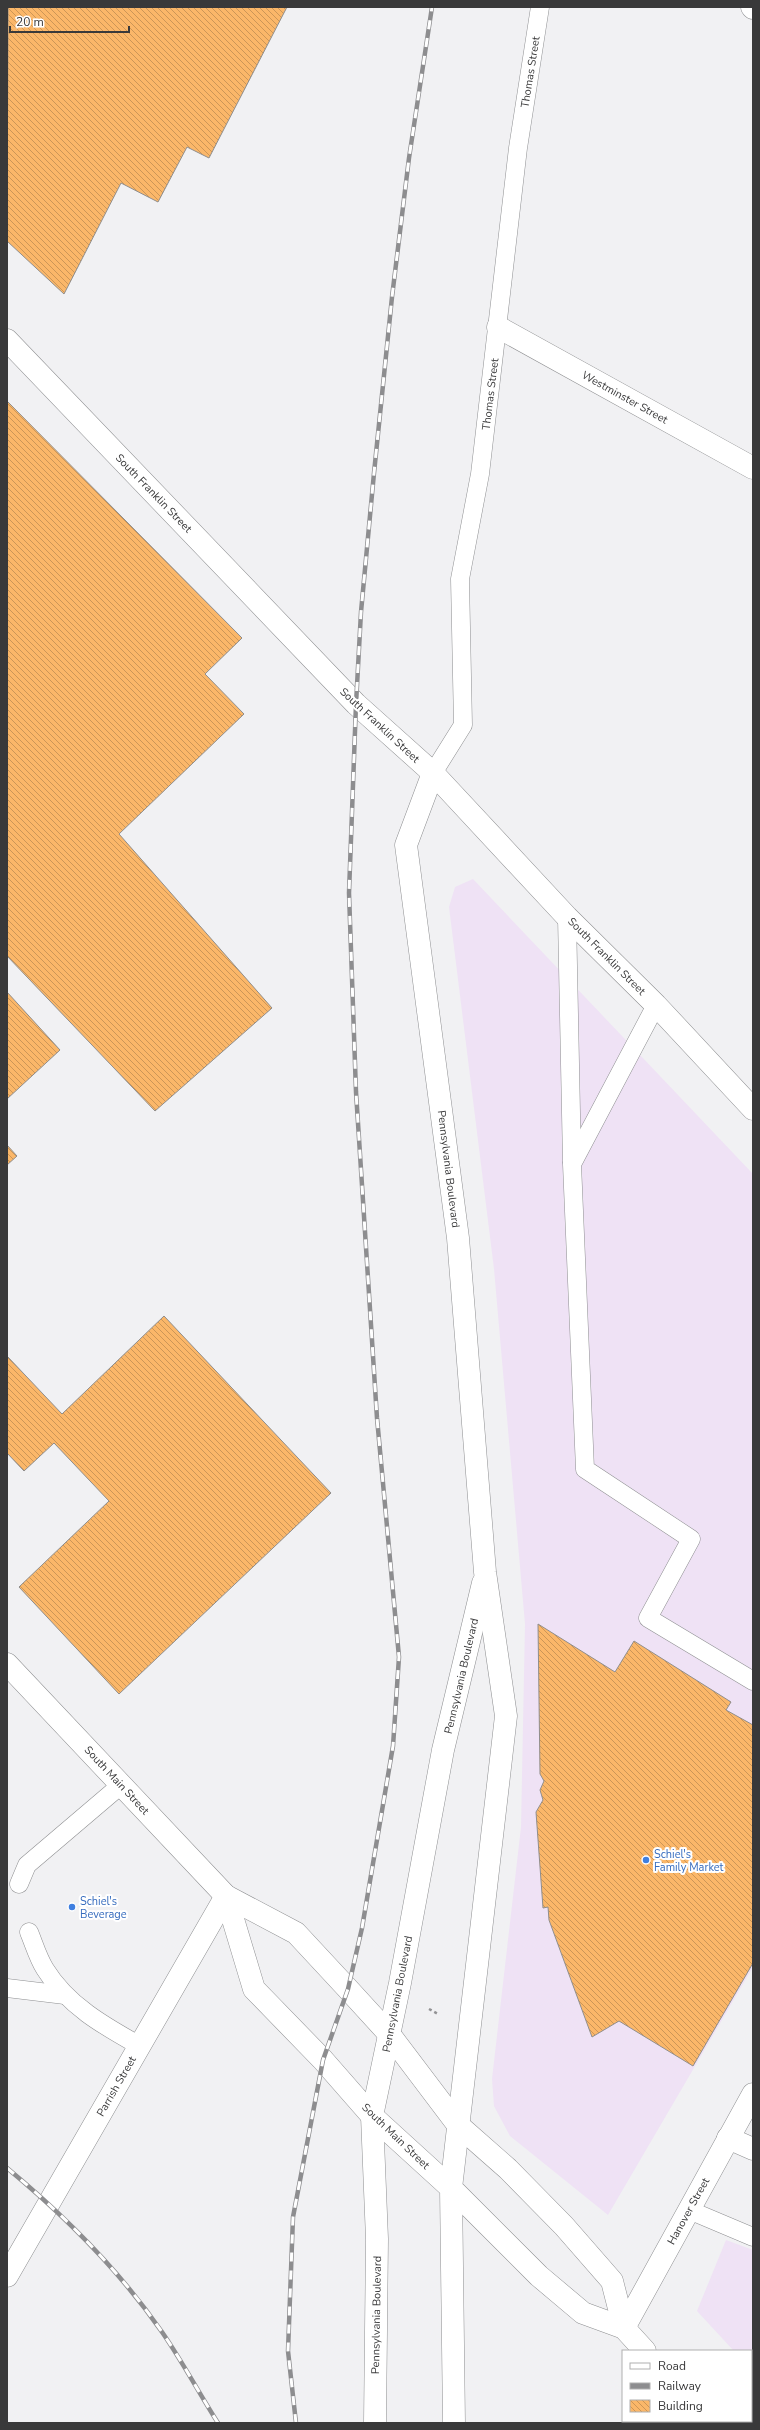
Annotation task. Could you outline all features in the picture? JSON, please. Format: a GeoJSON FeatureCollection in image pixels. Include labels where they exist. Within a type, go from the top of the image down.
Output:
{"type":"FeatureCollection","features":[{"type":"Feature","properties":{"kind":"street","name":"Westminster Street"},"geometry":{"type":"LineString","coordinates":[[498,327],[753,468]]}},
{"type":"Feature","properties":{"kind":"street","name":"South Franklin Street"},"geometry":{"type":"LineString","coordinates":[[7,340],[356,704],[433,773],[567,916],[656,1005],[753,1109]]}},
{"type":"Feature","properties":{"kind":"street","name":"Pennsylvania Boulevard"},"geometry":{"type":"LineString","coordinates":[[433,773],[406,845],[458,1238],[485,1572],[506,1716],[451,2188],[454,2423]]}},
{"type":"Feature","properties":{"kind":"street","name":"Pennsylvania Boulevard"},"geometry":{"type":"LineString","coordinates":[[375,2423],[377,2239],[372,2116],[390,2035],[443,1750],[485,1572]]}},
{"type":"Feature","properties":{"kind":"street","name":"South Main Street"},"geometry":{"type":"LineString","coordinates":[[7,1664],[226,1896],[296,1933],[390,2035],[458,2125],[514,2174],[564,2226],[612,2281],[624,2328]]}},
{"type":"Feature","properties":{"kind":"street","name":"South Main Street"},"geometry":{"type":"LineString","coordinates":[[226,1896],[254,1989],[323,2060],[372,2116],[451,2188],[538,2276],[583,2313],[624,2328],[644,2350]]}},
{"type":"Feature","properties":{"kind":"street","name":"Parrish Street"},"geometry":{"type":"LineString","coordinates":[[7,2276],[226,1896]]}},
{"type":"Feature","properties":{"kind":"street","name":"Hanover Street"},"geometry":{"type":"LineString","coordinates":[[624,2328],[753,2094]]}},
{"type":"Feature","properties":{"kind":"street"},"geometry":{"type":"LineString","coordinates":[[728,2138],[753,2150]]}},
{"type":"Feature","properties":{"kind":"lane","name":"Thomas Street"},"geometry":{"type":"LineString","coordinates":[[433,773],[463,725],[460,579],[480,474],[518,148],[540,7]]}},
{"type":"Feature","properties":{"kind":"lane"},"geometry":{"type":"LineString","coordinates":[[567,916],[572,1164],[585,1469],[691,1539],[648,1618],[753,1681]]}},
{"type":"Feature","properties":{"kind":"lane"},"geometry":{"type":"LineString","coordinates":[[572,1164],[656,1005]]}},
{"type":"Feature","properties":{"kind":"lane"},"geometry":{"type":"LineString","coordinates":[[19,1884],[26,1865],[121,1785]]}},
{"type":"Feature","properties":{"kind":"lane"},"geometry":{"type":"LineString","coordinates":[[30,1932],[45,1969],[65,1995],[100,2023],[140,2046]]}},
{"type":"Feature","properties":{"kind":"lane"},"geometry":{"type":"LineString","coordinates":[[7,1988],[65,1995]]}},
{"type":"Feature","properties":{"kind":"lane"},"geometry":{"type":"LineString","coordinates":[[689,2210],[753,2237]]}},
{"type":"Feature","properties":{"kind":"shaded area"},"geometry":{"type":"Polygon","coordinates":[[[473,879],[753,1174],[753,1967],[608,2215],[510,2136],[494,2106],[492,2079],[521,1827],[525,1624],[494,1269],[449,907],[455,887],[473,879]]]}},
{"type":"Feature","properties":{"kind":"shaded area"},"geometry":{"type":"Polygon","coordinates":[[[726,2240],[753,2250],[753,2371],[752,2350],[733,2350],[697,2311],[726,2240]]]}},
{"type":"Feature","properties":{"kind":"building"},"geometry":{"type":"Polygon","coordinates":[[[8,7],[287,7],[209,158],[187,147],[158,202],[121,183],[64,294],[7,241],[8,7]]]}},
{"type":"Feature","properties":{"kind":"building"},"geometry":{"type":"Polygon","coordinates":[[[7,401],[242,638],[205,674],[244,714],[119,834],[272,1008],[155,1111],[7,956],[7,401]]]}},
{"type":"Feature","properties":{"kind":"building"},"geometry":{"type":"Polygon","coordinates":[[[7,992],[60,1050],[7,1099],[7,992]]]}},
{"type":"Feature","properties":{"kind":"building"},"geometry":{"type":"Polygon","coordinates":[[[7,1145],[17,1156],[7,1165],[7,1145]]]}},
{"type":"Feature","properties":{"kind":"building"},"geometry":{"type":"Polygon","coordinates":[[[164,1316],[331,1493],[119,1694],[19,1587],[109,1501],[54,1443],[24,1471],[7,1453],[7,1356],[62,1414],[164,1316]]]}},
{"type":"Feature","properties":{"kind":"building","name":"Schiel's Family Market"},"geometry":{"type":"Polygon","coordinates":[[[538,1624],[615,1672],[634,1641],[731,1702],[726,1710],[753,1725],[753,1963],[693,2066],[619,2021],[592,2037],[549,1920],[548,1907],[543,1908],[536,1812],[543,1800],[540,1790],[544,1781],[540,1774],[538,1624]]]}},
{"type":"Feature","properties":{"kind":"railway"},"geometry":{"type":"LineString","coordinates":[[296,2423],[288,2351],[293,2217],[323,2060],[348,1989],[362,1928],[393,1746],[399,1657],[377,1418],[356,1092],[349,893],[361,612],[374,473],[392,297],[409,158],[432,7]]}},
{"type":"Feature","properties":{"kind":"railway"},"geometry":{"type":"LineString","coordinates":[[7,2168],[50,2205],[90,2245],[128,2287],[162,2332],[218,2423]]}},
{"type":"Feature","properties":{"kind":"place","name":"Schiel's Family Market"},"geometry":{"type":"Point","coordinates":[646,1860]}},
{"type":"Feature","properties":{"kind":"place","name":"Schiel's Beverage"},"geometry":{"type":"Point","coordinates":[72,1907]}}]}
